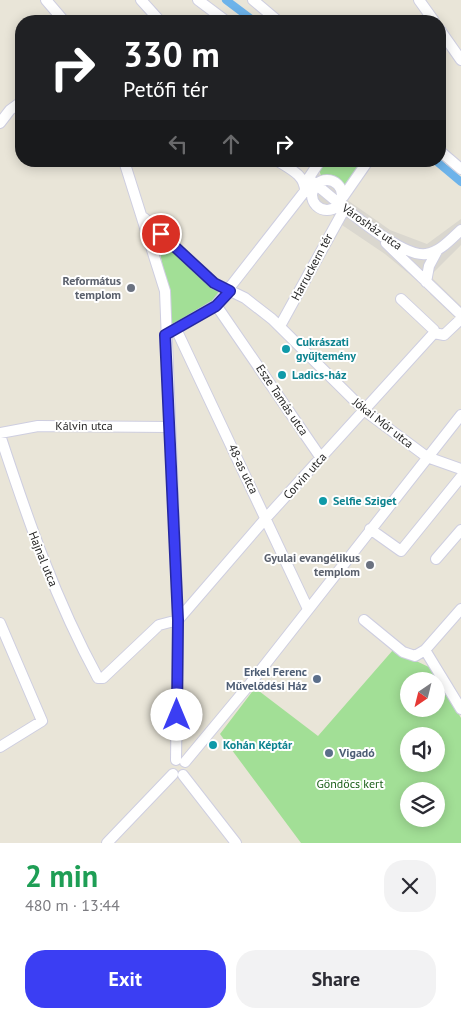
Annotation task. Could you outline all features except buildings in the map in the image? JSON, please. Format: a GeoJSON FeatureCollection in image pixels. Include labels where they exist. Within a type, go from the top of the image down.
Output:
{"type":"FeatureCollection","features":[{"type":"Feature","properties":{"kind":"street"},"geometry":{"type":"LineString","coordinates":[[46,0],[59,15]]}},
{"type":"Feature","properties":{"kind":"street"},"geometry":{"type":"LineString","coordinates":[[141,0],[155,15]]}},
{"type":"Feature","properties":{"kind":"street"},"geometry":{"type":"LineString","coordinates":[[198,0],[218,15]]}},
{"type":"Feature","properties":{"kind":"street"},"geometry":{"type":"LineString","coordinates":[[252,0],[271,15]]}},
{"type":"Feature","properties":{"kind":"street"},"geometry":{"type":"LineString","coordinates":[[419,0],[430,15]]}},
{"type":"Feature","properties":{"kind":"street"},"geometry":{"type":"LineString","coordinates":[[446,39],[461,60]]}},
{"type":"Feature","properties":{"kind":"street"},"geometry":{"type":"LineString","coordinates":[[0,123],[15,106]]}},
{"type":"Feature","properties":{"kind":"street"},"geometry":{"type":"LineString","coordinates":[[446,156],[461,169]]}},
{"type":"Feature","properties":{"kind":"street"},"geometry":{"type":"LineString","coordinates":[[126,167],[144,218],[165,291],[165,335],[178,620],[181,758]]}},
{"type":"Feature","properties":{"kind":"street"},"geometry":{"type":"LineString","coordinates":[[165,335],[216,306],[230,291],[302,195],[305,183],[301,177],[287,167]]}},
{"type":"Feature","properties":{"kind":"street"},"geometry":{"type":"LineString","coordinates":[[312,182],[327,179],[336,181],[342,188],[342,203],[328,210],[318,207],[312,194],[312,182],[318,167]]}},
{"type":"Feature","properties":{"kind":"street","name":"Harruckern tér"},"geometry":{"type":"LineString","coordinates":[[276,322],[329,234],[342,203],[364,167]]}},
{"type":"Feature","properties":{"kind":"street","name":"Városház utca"},"geometry":{"type":"LineString","coordinates":[[312,182],[342,203],[377,233],[414,254],[426,255],[437,251]]}},
{"type":"Feature","properties":{"kind":"street","name":"Jókai Mór utca"},"geometry":{"type":"LineString","coordinates":[[144,218],[214,283],[251,302],[276,322],[365,412],[427,457],[461,469]]}},
{"type":"Feature","properties":{"kind":"street"},"geometry":{"type":"LineString","coordinates":[[426,282],[429,266],[437,251],[461,230]]}},
{"type":"Feature","properties":{"kind":"street"},"geometry":{"type":"LineString","coordinates":[[377,233],[461,314]]}},
{"type":"Feature","properties":{"kind":"street"},"geometry":{"type":"LineString","coordinates":[[150,241],[161,234]]}},
{"type":"Feature","properties":{"kind":"street"},"geometry":{"type":"LineString","coordinates":[[401,299],[434,330],[434,333]]}},
{"type":"Feature","properties":{"kind":"street","name":"Esze Tamás utca"},"geometry":{"type":"LineString","coordinates":[[216,306],[243,341],[321,458]]}},
{"type":"Feature","properties":{"kind":"street","name":"Corvin utca"},"geometry":{"type":"LineString","coordinates":[[178,620],[266,518],[365,412],[434,333],[444,335],[461,319]]}},
{"type":"Feature","properties":{"kind":"street","name":"48-as utca"},"geometry":{"type":"LineString","coordinates":[[176,329],[308,609]]}},
{"type":"Feature","properties":{"kind":"street"},"geometry":{"type":"LineString","coordinates":[[236,843],[171,766],[181,758],[250,685],[370,529],[461,415]]}},
{"type":"Feature","properties":{"kind":"street","name":"Kálvin utca"},"geometry":{"type":"LineString","coordinates":[[0,434],[38,426],[169,427]]}},
{"type":"Feature","properties":{"kind":"street","name":"Hajnal utca"},"geometry":{"type":"LineString","coordinates":[[0,434],[36,543],[82,648],[98,678],[103,678],[159,625],[178,620]]}},
{"type":"Feature","properties":{"kind":"street"},"geometry":{"type":"LineString","coordinates":[[370,529],[401,551],[461,477]]}},
{"type":"Feature","properties":{"kind":"street"},"geometry":{"type":"LineString","coordinates":[[436,559],[461,530]]}},
{"type":"Feature","properties":{"kind":"street"},"geometry":{"type":"LineString","coordinates":[[364,620],[403,652],[415,656],[425,650],[461,609]]}},
{"type":"Feature","properties":{"kind":"street"},"geometry":{"type":"LineString","coordinates":[[0,623],[42,721],[0,748]]}},
{"type":"Feature","properties":{"kind":"street"},"geometry":{"type":"LineString","coordinates":[[425,650],[461,709]]}},
{"type":"Feature","properties":{"kind":"street"},"geometry":{"type":"LineString","coordinates":[[107,843],[178,775]]}},
{"type":"Feature","properties":{"kind":"green space"},"geometry":{"type":"Polygon","coordinates":[[[319,167],[364,167],[343,197],[325,182],[319,167]]]}},
{"type":"Feature","properties":{"kind":"green space"},"geometry":{"type":"Polygon","coordinates":[[[166,242],[223,291],[202,311],[169,325],[168,294],[159,247],[166,242]]]}},
{"type":"Feature","properties":{"kind":"green space","name":"Göndöcs kert"},"geometry":{"type":"Polygon","coordinates":[[[393,650],[433,669],[435,672],[400,672],[400,718],[445,718],[445,690],[461,718],[461,843],[301,843],[220,734],[255,688],[318,736],[393,650]]]}},
{"type":"Feature","properties":{"kind":"shaded area"},"geometry":{"type":"Polygon","coordinates":[[[318,170],[322,180],[336,181],[342,188],[343,197],[390,230],[427,244],[461,219],[461,245],[433,273],[433,279],[461,306],[461,323],[430,294],[431,292],[385,254],[342,225],[338,218],[318,207],[312,198],[313,189],[305,183],[318,170]]]}},
{"type":"Feature","properties":{"kind":"waterway"},"geometry":{"type":"LineString","coordinates":[[226,0],[246,15]]}},
{"type":"Feature","properties":{"kind":"waterway"},"geometry":{"type":"LineString","coordinates":[[443,167],[461,182]]}},
{"type":"Feature","properties":{"kind":"place","name":"Református templom"},"geometry":{"type":"Point","coordinates":[131,288]}},
{"type":"Feature","properties":{"kind":"place","name":"Cukrászati gyűjtemény"},"geometry":{"type":"Point","coordinates":[286,349]}},
{"type":"Feature","properties":{"kind":"place","name":"Ladics-ház"},"geometry":{"type":"Point","coordinates":[282,375]}},
{"type":"Feature","properties":{"kind":"place","name":"Selfie Sziget"},"geometry":{"type":"Point","coordinates":[323,501]}},
{"type":"Feature","properties":{"kind":"place","name":"Gyulai evangélikus templom"},"geometry":{"type":"Point","coordinates":[370,565]}},
{"type":"Feature","properties":{"kind":"place","name":"Erkel Ferenc Művelődési Ház"},"geometry":{"type":"Point","coordinates":[317,679]}},
{"type":"Feature","properties":{"kind":"place","name":"Kohán Képtár"},"geometry":{"type":"Point","coordinates":[213,745]}},
{"type":"Feature","properties":{"kind":"place","name":"Vigadó"},"geometry":{"type":"Point","coordinates":[329,753]}},
{"type":"Feature","properties":{"kind":"route"},"geometry":{"type":"LineString","coordinates":[[161,234],[214,283],[230,291],[216,306],[165,335],[178,620],[177,715]]}}]}
